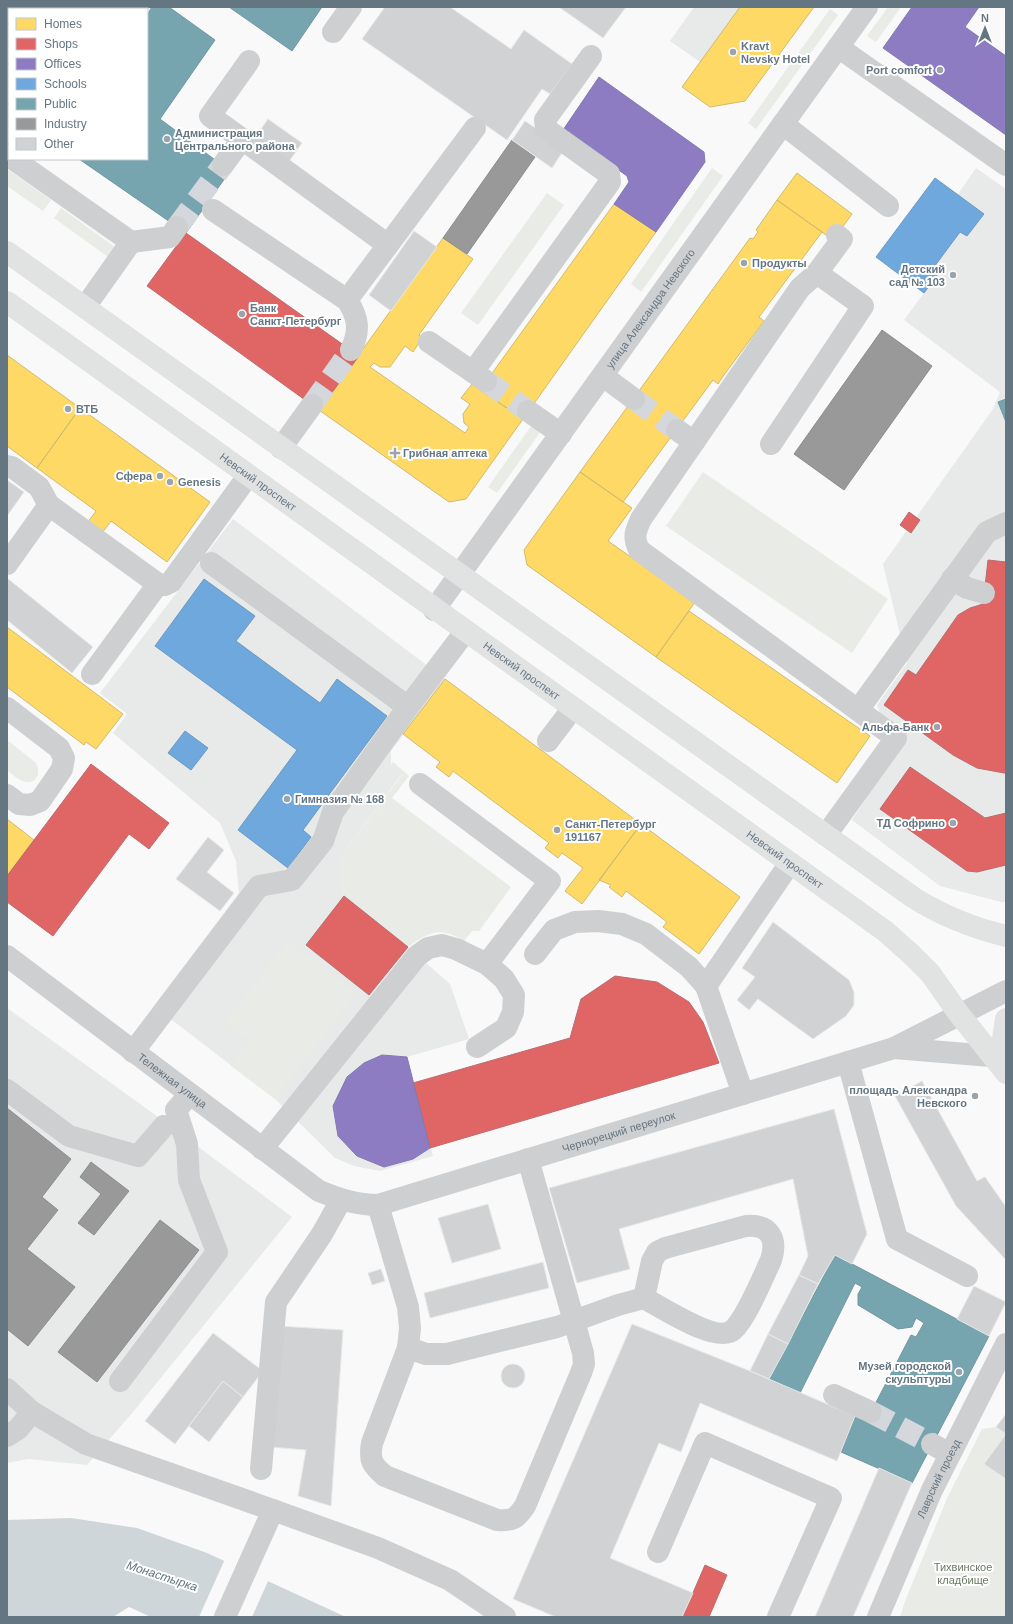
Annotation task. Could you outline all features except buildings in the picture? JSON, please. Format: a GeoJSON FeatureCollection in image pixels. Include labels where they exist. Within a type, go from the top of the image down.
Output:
{"type":"FeatureCollection","features":[{"type":"Feature","properties":{"kind":"main road"},"geometry":{"type":"LineString","coordinates":[[7,252],[904,891],[931,908],[958,921],[1006,936]]}},
{"type":"Feature","properties":{"kind":"main road","name":"Невский проспект"},"geometry":{"type":"LineString","coordinates":[[7,302],[434,610],[885,931],[903,946],[930,973],[959,1014],[999,1058],[1006,1073]]}},
{"type":"Feature","properties":{"kind":"main road"},"geometry":{"type":"LineString","coordinates":[[999,1058],[1006,1019]]}},
{"type":"Feature","properties":{"kind":"street"},"geometry":{"type":"LineString","coordinates":[[333,32],[351,7]]}},
{"type":"Feature","properties":{"kind":"street","name":"улица Александра Невского"},"geometry":{"type":"LineString","coordinates":[[434,610],[867,7]]}},
{"type":"Feature","properties":{"kind":"street"},"geometry":{"type":"LineString","coordinates":[[838,47],[1006,165]]}},
{"type":"Feature","properties":{"kind":"street"},"geometry":{"type":"LineString","coordinates":[[429,342],[480,377],[610,182],[609,174],[546,129],[545,120],[591,56]]}},
{"type":"Feature","properties":{"kind":"street"},"geometry":{"type":"LineString","coordinates":[[249,61],[210,116],[388,245]]}},
{"type":"Feature","properties":{"kind":"street"},"geometry":{"type":"LineString","coordinates":[[783,124],[888,206]]}},
{"type":"Feature","properties":{"kind":"street"},"geometry":{"type":"LineString","coordinates":[[347,300],[475,128]]}},
{"type":"Feature","properties":{"kind":"street"},"geometry":{"type":"LineString","coordinates":[[223,165],[242,139]]}},
{"type":"Feature","properties":{"kind":"street"},"geometry":{"type":"LineString","coordinates":[[14,160],[131,242],[170,237],[177,227]]}},
{"type":"Feature","properties":{"kind":"street"},"geometry":{"type":"LineString","coordinates":[[213,210],[347,300],[355,312],[357,326],[356,340],[351,350]]}},
{"type":"Feature","properties":{"kind":"street"},"geometry":{"type":"LineString","coordinates":[[826,835],[896,738],[639,550],[634,541],[641,518],[686,436],[800,288],[817,273],[842,239],[837,235]]}},
{"type":"Feature","properties":{"kind":"street"},"geometry":{"type":"LineString","coordinates":[[85,307],[131,242]]}},
{"type":"Feature","properties":{"kind":"street"},"geometry":{"type":"LineString","coordinates":[[772,444],[863,306],[817,273]]}},
{"type":"Feature","properties":{"kind":"street"},"geometry":{"type":"LineString","coordinates":[[603,376],[634,399]]}},
{"type":"Feature","properties":{"kind":"street"},"geometry":{"type":"LineString","coordinates":[[282,448],[312,405]]}},
{"type":"Feature","properties":{"kind":"street"},"geometry":{"type":"LineString","coordinates":[[528,411],[561,434]]}},
{"type":"Feature","properties":{"kind":"street"},"geometry":{"type":"LineString","coordinates":[[7,466],[12,467],[39,486],[49,505],[158,584],[165,585],[171,582],[248,476]]}},
{"type":"Feature","properties":{"kind":"street"},"geometry":{"type":"LineString","coordinates":[[7,564],[49,505]]}},
{"type":"Feature","properties":{"kind":"street"},"geometry":{"type":"LineString","coordinates":[[858,710],[986,532],[1006,523]]}},
{"type":"Feature","properties":{"kind":"street"},"geometry":{"type":"LineString","coordinates":[[211,563],[408,707]]}},
{"type":"Feature","properties":{"kind":"street"},"geometry":{"type":"LineString","coordinates":[[952,579],[967,588],[984,593]]}},
{"type":"Feature","properties":{"kind":"street"},"geometry":{"type":"LineString","coordinates":[[92,674],[158,584]]}},
{"type":"Feature","properties":{"kind":"street"},"geometry":{"type":"LineString","coordinates":[[133,1052],[259,886],[292,880],[323,840],[333,812],[408,707],[465,632]]}},
{"type":"Feature","properties":{"kind":"street"},"geometry":{"type":"LineString","coordinates":[[7,708],[59,748],[64,758],[62,769],[40,801],[30,806],[19,804],[7,795]]}},
{"type":"Feature","properties":{"kind":"street"},"geometry":{"type":"LineString","coordinates":[[548,741],[573,708]]}},
{"type":"Feature","properties":{"kind":"street"},"geometry":{"type":"LineString","coordinates":[[420,784],[550,881],[487,964]]}},
{"type":"Feature","properties":{"kind":"street"},"geometry":{"type":"LineString","coordinates":[[706,986],[790,863]]}},
{"type":"Feature","properties":{"kind":"street"},"geometry":{"type":"LineString","coordinates":[[535,954],[554,930],[575,922],[598,921],[622,924],[646,934],[688,967],[706,986],[743,1094]]}},
{"type":"Feature","properties":{"kind":"street"},"geometry":{"type":"LineString","coordinates":[[262,1148],[417,956],[428,948],[442,945],[456,949],[487,964],[504,979],[514,995],[513,1012],[506,1028],[477,1047]]}},
{"type":"Feature","properties":{"kind":"street","name":"Тележная улица"},"geometry":{"type":"LineString","coordinates":[[7,956],[319,1191],[341,1200]]}},
{"type":"Feature","properties":{"kind":"street","name":"Чернорецкий переулок"},"geometry":{"type":"LineString","coordinates":[[341,1200],[360,1205],[378,1205],[894,1048],[1006,991]]}},
{"type":"Feature","properties":{"kind":"street","name":"Чернорецкий переулок"},"geometry":{"type":"LineString","coordinates":[[894,1048],[999,1058]]}},
{"type":"Feature","properties":{"kind":"street"},"geometry":{"type":"LineString","coordinates":[[848,1062],[898,1239],[967,1276]]}},
{"type":"Feature","properties":{"kind":"street"},"geometry":{"type":"LineString","coordinates":[[7,1090],[69,1136],[138,1156],[164,1126]]}},
{"type":"Feature","properties":{"kind":"street"},"geometry":{"type":"LineString","coordinates":[[120,1381],[217,1252],[189,1180],[187,1144],[176,1110],[190,1094]]}},
{"type":"Feature","properties":{"kind":"street"},"geometry":{"type":"LineString","coordinates":[[378,1205],[408,1307],[410,1328],[408,1348],[372,1443],[370,1456],[375,1467],[386,1476],[497,1520],[509,1521],[518,1516],[525,1506],[584,1364],[574,1321],[528,1160]]}},
{"type":"Feature","properties":{"kind":"street"},"geometry":{"type":"LineString","coordinates":[[261,1469],[276,1302],[322,1234],[341,1200]]}},
{"type":"Feature","properties":{"kind":"street"},"geometry":{"type":"LineString","coordinates":[[408,1348],[426,1354],[447,1354],[557,1327],[618,1305],[644,1298],[706,1331],[719,1334],[732,1332],[740,1323],[772,1260],[774,1250],[772,1237],[766,1228],[757,1225],[746,1226],[666,1248],[657,1252],[652,1261],[644,1298]]}},
{"type":"Feature","properties":{"kind":"street","name":"Лаврский проезд"},"geometry":{"type":"LineString","coordinates":[[878,1617],[932,1490],[941,1449],[1006,1344]]}},
{"type":"Feature","properties":{"kind":"street"},"geometry":{"type":"LineString","coordinates":[[7,1389],[32,1412],[86,1444],[378,1548],[450,1580],[505,1617]]}},
{"type":"Feature","properties":{"kind":"street"},"geometry":{"type":"LineString","coordinates":[[834,1395],[871,1412]]}},
{"type":"Feature","properties":{"kind":"street"},"geometry":{"type":"LineString","coordinates":[[7,1436],[18,1429],[32,1412]]}},
{"type":"Feature","properties":{"kind":"street"},"geometry":{"type":"LineString","coordinates":[[658,1552],[705,1443],[831,1498],[778,1617]]}},
{"type":"Feature","properties":{"kind":"street"},"geometry":{"type":"LineString","coordinates":[[225,1617],[273,1510]]}},
{"type":"Feature","properties":{"kind":"shaded area","name":"Kravt Nevsky Hotel"},"geometry":{"type":"Polygon","coordinates":[[[694,7],[814,7],[745,101],[710,107],[682,87],[700,62],[670,41],[694,7]]]}},
{"type":"Feature","properties":{"kind":"shaded area"},"geometry":{"type":"Polygon","coordinates":[[[976,168],[1006,189],[1006,902],[940,886],[852,820],[895,754],[877,705],[907,663],[883,564],[993,409],[1000,392],[904,320],[924,293],[876,257],[935,178],[958,194],[976,168]]]}},
{"type":"Feature","properties":{"kind":"shaded area","name":"Гимназия № 168"},"geometry":{"type":"Polygon","coordinates":[[[233,519],[445,679],[391,751],[391,765],[402,774],[346,849],[340,874],[344,896],[306,945],[369,995],[408,947],[450,984],[469,1039],[407,1057],[433,1156],[380,1171],[354,1166],[335,1158],[275,1099],[153,1007],[239,893],[236,861],[220,823],[113,733],[127,714],[100,693],[233,519]]]}},
{"type":"Feature","properties":{"kind":"shaded area"},"geometry":{"type":"Polygon","coordinates":[[[7,1008],[161,1119],[292,1217],[133,1412],[87,1465],[29,1459],[7,1463],[7,1008]]]}},
{"type":"Feature","properties":{"kind":"green space"},"geometry":{"type":"Polygon","coordinates":[[[888,7],[901,7],[876,42],[867,36],[888,7]]]}},
{"type":"Feature","properties":{"kind":"green space"},"geometry":{"type":"Polygon","coordinates":[[[830,9],[838,15],[756,129],[748,123],[830,9]]]}},
{"type":"Feature","properties":{"kind":"green space"},"geometry":{"type":"Polygon","coordinates":[[[712,168],[723,176],[641,292],[631,284],[712,168]]]}},
{"type":"Feature","properties":{"kind":"green space"},"geometry":{"type":"Polygon","coordinates":[[[7,169],[51,200],[43,211],[7,186],[7,169]]]}},
{"type":"Feature","properties":{"kind":"green space"},"geometry":{"type":"Polygon","coordinates":[[[547,193],[564,205],[478,325],[461,313],[547,193]]]}},
{"type":"Feature","properties":{"kind":"green space"},"geometry":{"type":"Polygon","coordinates":[[[61,208],[115,247],[108,257],[54,218],[61,208]]]}},
{"type":"Feature","properties":{"kind":"green space"},"geometry":{"type":"Polygon","coordinates":[[[532,425],[541,431],[497,493],[488,487],[532,425]]]}},
{"type":"Feature","properties":{"kind":"green space"},"geometry":{"type":"Polygon","coordinates":[[[703,472],[888,599],[852,653],[666,526],[703,472]]]}},
{"type":"Feature","properties":{"kind":"green space"},"geometry":{"type":"Polygon","coordinates":[[[7,740],[35,762],[38,769],[38,775],[34,780],[30,782],[23,781],[7,770],[7,740]]]}},
{"type":"Feature","properties":{"kind":"green space"},"geometry":{"type":"Polygon","coordinates":[[[393,762],[409,776],[392,798],[511,887],[479,931],[472,931],[464,941],[456,936],[441,932],[422,938],[408,947],[344,896],[340,874],[340,860],[346,849],[402,775],[391,765],[393,762]]]}},
{"type":"Feature","properties":{"kind":"green space"},"geometry":{"type":"Polygon","coordinates":[[[288,940],[356,993],[275,1099],[230,1065],[249,1041],[225,1022],[288,940]]]}},
{"type":"Feature","properties":{"kind":"green space","name":"Тихвинское кладбище"},"geometry":{"type":"Polygon","coordinates":[[[1006,1414],[1006,1617],[900,1617],[905,1601],[948,1496],[982,1429],[996,1427],[1006,1414]]]}},
{"type":"Feature","properties":{"kind":"water","name":"Монастырка"},"geometry":{"type":"Polygon","coordinates":[[[71,1518],[137,1528],[207,1553],[346,1617],[151,1617],[129,1607],[113,1617],[7,1617],[7,1520],[71,1518]]]}},
{"type":"Feature","properties":{"kind":"pier"},"geometry":{"type":"Polygon","coordinates":[[[225,1559],[269,1579],[252,1617],[199,1617],[225,1559]]]}},
{"type":"Feature","properties":{"kind":"tunnel"},"geometry":{"type":"LineString","coordinates":[[177,227],[223,165]]}},
{"type":"Feature","properties":{"kind":"tunnel"},"geometry":{"type":"LineString","coordinates":[[312,405],[351,350]]}},
{"type":"Feature","properties":{"kind":"tunnel"},"geometry":{"type":"LineString","coordinates":[[486,381],[528,411]]}},
{"type":"Feature","properties":{"kind":"tunnel"},"geometry":{"type":"LineString","coordinates":[[634,399],[677,430]]}},
{"type":"Feature","properties":{"kind":"tunnel"},"geometry":{"type":"LineString","coordinates":[[871,1412],[932,1444]]}},
{"type":"Feature","properties":{"kind":"place","name":"Kravt Nevsky Hotel"},"geometry":{"type":"Point","coordinates":[733,52]}},
{"type":"Feature","properties":{"kind":"place","name":"Port comfort"},"geometry":{"type":"Point","coordinates":[940,70]}},
{"type":"Feature","properties":{"kind":"place","name":"Администрация Центрального района"},"geometry":{"type":"Point","coordinates":[167,139]}},
{"type":"Feature","properties":{"kind":"place","name":"Продукты"},"geometry":{"type":"Point","coordinates":[744,263]}},
{"type":"Feature","properties":{"kind":"place","name":"Детский сад № 103"},"geometry":{"type":"Point","coordinates":[953,275]}},
{"type":"Feature","properties":{"kind":"place","name":"Банк Санкт-Петербург"},"geometry":{"type":"Point","coordinates":[242,314]}},
{"type":"Feature","properties":{"kind":"place","name":"ВТБ"},"geometry":{"type":"Point","coordinates":[68,409]}},
{"type":"Feature","properties":{"kind":"place","name":"Грибная аптека"},"geometry":{"type":"Point","coordinates":[395,453]}},
{"type":"Feature","properties":{"kind":"place","name":"Сфера"},"geometry":{"type":"Point","coordinates":[160,476]}},
{"type":"Feature","properties":{"kind":"place","name":"Genesis"},"geometry":{"type":"Point","coordinates":[170,482]}},
{"type":"Feature","properties":{"kind":"place","name":"Альфа-Банк"},"geometry":{"type":"Point","coordinates":[937,727]}},
{"type":"Feature","properties":{"kind":"place","name":"Гимназия № 168"},"geometry":{"type":"Point","coordinates":[287,799]}},
{"type":"Feature","properties":{"kind":"place","name":"ТД Софрино"},"geometry":{"type":"Point","coordinates":[953,823]}},
{"type":"Feature","properties":{"kind":"place","name":"Санкт-Петербург 191167"},"geometry":{"type":"Point","coordinates":[557,830]}},
{"type":"Feature","properties":{"kind":"place","name":"площадь Александра Невского"},"geometry":{"type":"Point","coordinates":[975,1096]}},
{"type":"Feature","properties":{"kind":"place","name":"Музей городской скульптуры"},"geometry":{"type":"Point","coordinates":[959,1372]}}]}
